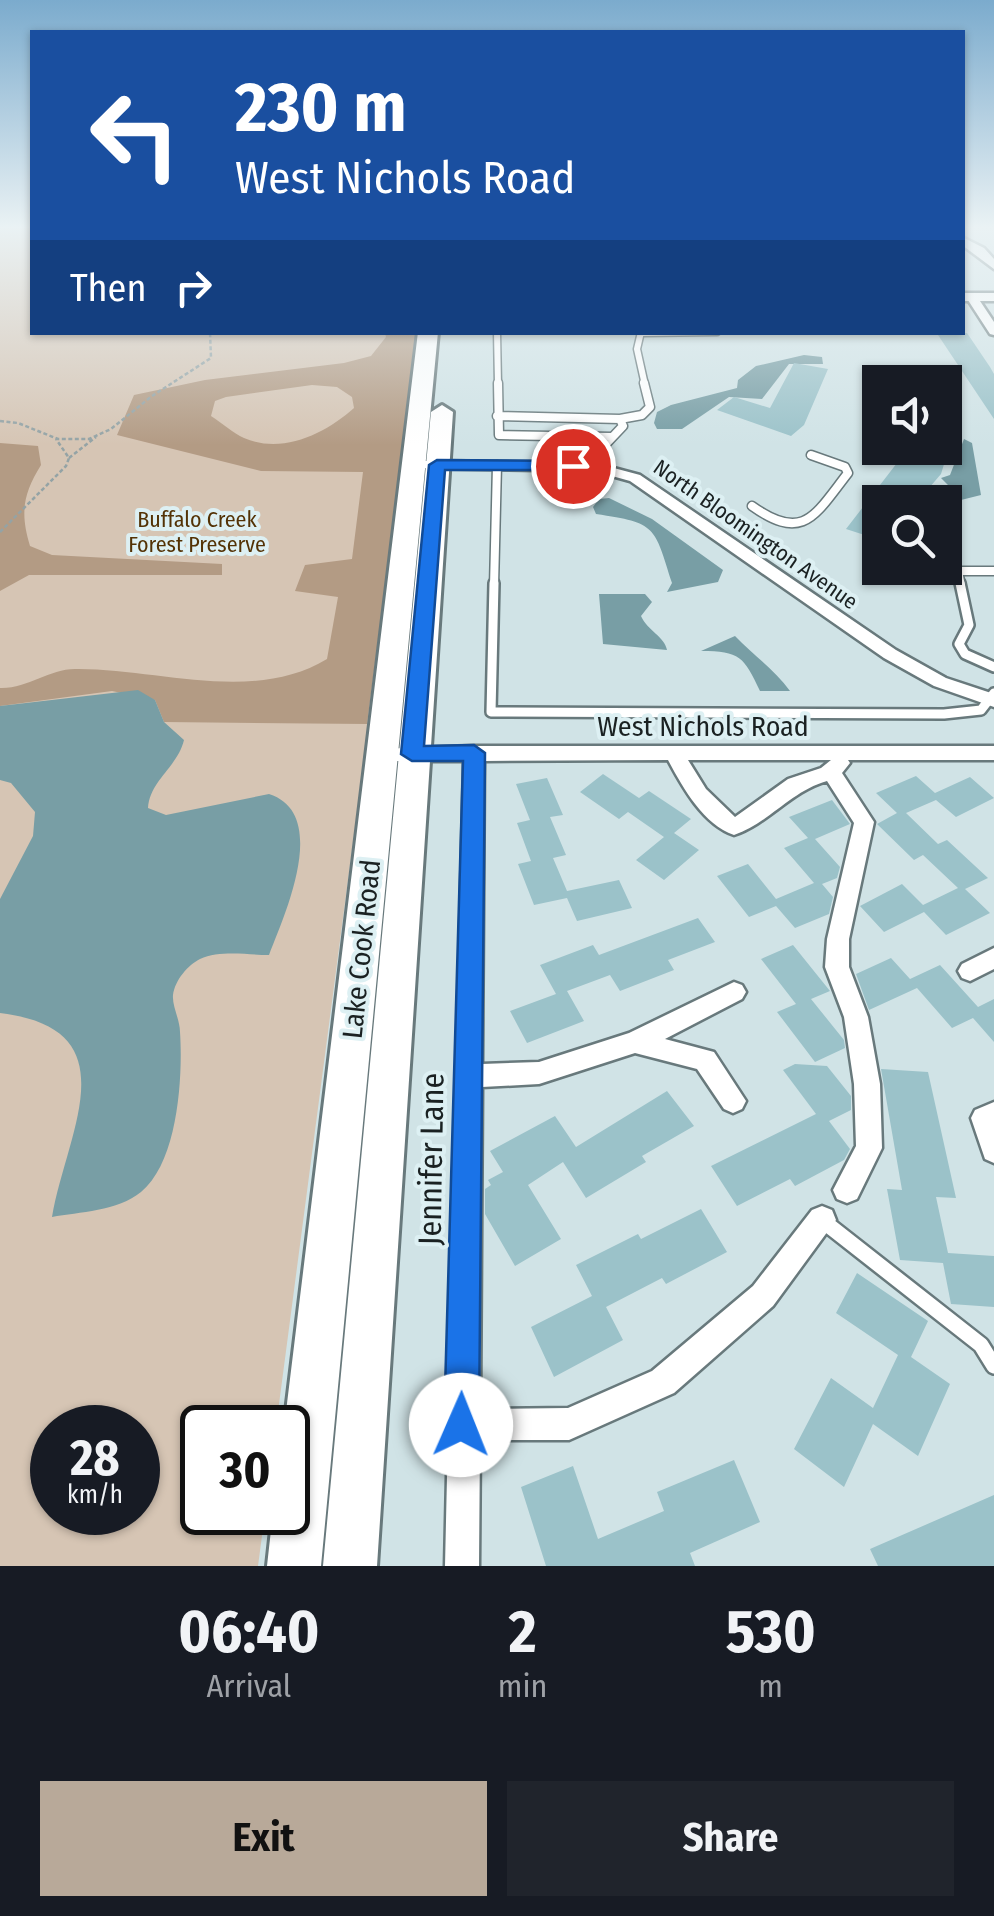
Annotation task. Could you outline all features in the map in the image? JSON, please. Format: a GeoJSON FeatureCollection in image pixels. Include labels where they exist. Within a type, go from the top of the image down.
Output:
{"type":"FeatureCollection","features":[{"type":"Feature","properties":{"kind":"main road","name":"Lake Cook Road"},"geometry":{"type":"LineString","coordinates":[[426,465],[428,335]]}},
{"type":"Feature","properties":{"kind":"main road","name":"Lake Cook Road"},"geometry":{"type":"LineString","coordinates":[[294,1566],[397,754],[426,465],[448,335]]}},
{"type":"Feature","properties":{"kind":"main road","name":"Lake Cook Road"},"geometry":{"type":"LineString","coordinates":[[350,1566],[397,754]]}},
{"type":"Feature","properties":{"kind":"street"},"geometry":{"type":"LineString","coordinates":[[969,299],[994,330]]}},
{"type":"Feature","properties":{"kind":"street","name":"North Bloomington Avenue"},"geometry":{"type":"LineString","coordinates":[[426,465],[595,466],[647,484],[890,654],[940,682],[993,698]]}},
{"type":"Feature","properties":{"kind":"street","name":"Jennifer Lane"},"geometry":{"type":"LineString","coordinates":[[462,1566],[461,1425],[474,753]]}},
{"type":"Feature","properties":{"kind":"street"},"geometry":{"type":"LineString","coordinates":[[674,753],[719,818],[734,827],[751,819],[800,781],[832,773],[849,753]]}},
{"type":"Feature","properties":{"kind":"street","name":"West Nichols Road"},"geometry":{"type":"LineString","coordinates":[[397,754],[994,753]]}},
{"type":"Feature","properties":{"kind":"street"},"geometry":{"type":"LineString","coordinates":[[832,773],[864,822],[838,939],[837,968],[856,1017],[868,1084],[869,1148],[848,1190]]}},
{"type":"Feature","properties":{"kind":"street"},"geometry":{"type":"LineString","coordinates":[[970,971],[994,958]]}},
{"type":"Feature","properties":{"kind":"street"},"geometry":{"type":"LineString","coordinates":[[468,1076],[538,1073],[636,1042],[734,992]]}},
{"type":"Feature","properties":{"kind":"street"},"geometry":{"type":"LineString","coordinates":[[636,1042],[704,1060],[733,1101]]}},
{"type":"Feature","properties":{"kind":"street"},"geometry":{"type":"LineString","coordinates":[[994,1114],[984,1118],[994,1150]]}},
{"type":"Feature","properties":{"kind":"street"},"geometry":{"type":"LineString","coordinates":[[461,1425],[569,1424],[663,1382],[763,1296],[822,1220]]}},
{"type":"Feature","properties":{"kind":"lane"},"geometry":{"type":"LineString","coordinates":[[498,335],[497,431],[504,437],[612,438]]}},
{"type":"Feature","properties":{"kind":"lane"},"geometry":{"type":"LineString","coordinates":[[497,416],[620,419],[642,415],[650,407],[646,377],[639,368],[636,341],[640,335]]}},
{"type":"Feature","properties":{"kind":"lane"},"geometry":{"type":"LineString","coordinates":[[595,466],[623,426],[620,419]]}},
{"type":"Feature","properties":{"kind":"lane"},"geometry":{"type":"LineString","coordinates":[[752,506],[780,524],[792,525],[811,518],[848,473],[845,467],[811,455]]}},
{"type":"Feature","properties":{"kind":"lane"},"geometry":{"type":"LineString","coordinates":[[497,466],[492,712],[944,714],[982,710],[993,698]]}},
{"type":"Feature","properties":{"kind":"lane"},"geometry":{"type":"LineString","coordinates":[[994,571],[958,570],[957,579],[969,625],[959,644],[965,654],[994,668]]}},
{"type":"Feature","properties":{"kind":"lane"},"geometry":{"type":"LineString","coordinates":[[822,1220],[988,1346],[994,1366]]}},
{"type":"Feature","properties":{"kind":"path"},"geometry":{"type":"LineString","coordinates":[[0,532],[18,510],[60,476],[68,458],[127,421],[152,396],[201,366],[214,349],[211,335]]}},
{"type":"Feature","properties":{"kind":"path"},"geometry":{"type":"LineString","coordinates":[[0,421],[33,426],[56,439],[68,458]]}},
{"type":"Feature","properties":{"kind":"path"},"geometry":{"type":"LineString","coordinates":[[56,439],[96,437]]}},
{"type":"Feature","properties":{"kind":"green space","name":"Buffalo Creek Forest Preserve"},"geometry":{"type":"Polygon","coordinates":[[[0,299],[30,299],[30,335],[420,335],[279,1405],[180,1405],[180,1535],[262,1535],[258,1566],[0,1566],[0,299]]]}},
{"type":"Feature","properties":{"kind":"shaded area"},"geometry":{"type":"Polygon","coordinates":[[[386,335],[418,335],[367,724],[164,722],[155,700],[112,691],[0,706],[0,688],[65,670],[236,682],[298,672],[327,659],[338,597],[295,591],[305,565],[352,559],[363,472],[261,471],[117,435],[134,395],[205,380],[344,363],[371,356],[386,335]],[[312,385],[226,397],[215,401],[211,416],[244,438],[259,443],[289,443],[330,426],[354,408],[352,397],[337,387],[312,385]]]}},
{"type":"Feature","properties":{"kind":"shaded area"},"geometry":{"type":"Polygon","coordinates":[[[0,443],[38,446],[41,465],[25,504],[30,546],[52,555],[222,564],[222,575],[29,575],[0,591],[0,443]]]}},
{"type":"Feature","properties":{"kind":"water"},"geometry":{"type":"Polygon","coordinates":[[[804,355],[822,357],[823,364],[789,364],[762,399],[729,397],[682,429],[657,429],[654,423],[657,412],[671,405],[737,388],[738,380],[756,366],[804,355]]]}},
{"type":"Feature","properties":{"kind":"water"},"geometry":{"type":"Polygon","coordinates":[[[964,439],[972,443],[981,495],[962,500],[962,485],[948,485],[941,478],[950,475],[954,465],[962,465],[964,439]]]}},
{"type":"Feature","properties":{"kind":"water"},"geometry":{"type":"Polygon","coordinates":[[[609,498],[652,519],[723,570],[718,582],[667,592],[672,583],[650,530],[631,521],[596,514],[593,507],[599,499],[609,498]]]}},
{"type":"Feature","properties":{"kind":"water"},"geometry":{"type":"Polygon","coordinates":[[[599,594],[645,594],[652,602],[641,616],[667,650],[603,644],[599,594]]]}},
{"type":"Feature","properties":{"kind":"water"},"geometry":{"type":"Polygon","coordinates":[[[735,636],[790,691],[760,691],[739,658],[724,652],[701,651],[735,636]]]}},
{"type":"Feature","properties":{"kind":"water"},"geometry":{"type":"Polygon","coordinates":[[[138,690],[155,700],[164,722],[184,740],[176,759],[153,789],[148,808],[166,815],[269,794],[287,805],[297,822],[298,867],[269,955],[208,956],[191,965],[176,984],[173,999],[180,1032],[179,1094],[170,1140],[153,1178],[141,1192],[121,1203],[52,1217],[77,1120],[79,1062],[66,1040],[41,1023],[0,1013],[0,899],[33,836],[35,812],[11,783],[0,780],[0,706],[138,690]]]}},
{"type":"Feature","properties":{"kind":"building"},"geometry":{"type":"Polygon","coordinates":[[[967,333],[994,374],[994,419],[962,371],[962,365],[958,365],[938,335],[967,333]]]}},
{"type":"Feature","properties":{"kind":"building"},"geometry":{"type":"Polygon","coordinates":[[[794,363],[828,369],[804,425],[791,436],[717,410],[734,397],[770,408],[794,363]]]}},
{"type":"Feature","properties":{"kind":"building"},"geometry":{"type":"Polygon","coordinates":[[[895,465],[944,465],[932,485],[880,485],[895,465]]]}},
{"type":"Feature","properties":{"kind":"building"},"geometry":{"type":"Polygon","coordinates":[[[862,508],[862,534],[846,529],[862,508]]]}},
{"type":"Feature","properties":{"kind":"building"},"geometry":{"type":"Polygon","coordinates":[[[603,774],[639,798],[649,791],[691,819],[674,833],[699,850],[664,880],[636,860],[664,837],[628,812],[619,819],[580,792],[603,774]]]}},
{"type":"Feature","properties":{"kind":"building"},"geometry":{"type":"Polygon","coordinates":[[[916,776],[935,793],[970,777],[994,798],[956,817],[936,800],[906,813],[938,844],[947,840],[988,878],[965,889],[990,913],[946,935],[924,912],[884,932],[860,906],[902,884],[923,905],[958,888],[923,855],[914,860],[877,824],[897,813],[876,793],[916,776]]]}},
{"type":"Feature","properties":{"kind":"building"},"geometry":{"type":"Polygon","coordinates":[[[547,778],[563,815],[550,817],[566,855],[553,858],[567,891],[619,880],[632,908],[577,921],[567,898],[534,905],[518,864],[531,861],[517,823],[530,820],[516,784],[547,778]]]}},
{"type":"Feature","properties":{"kind":"building"},"geometry":{"type":"Polygon","coordinates":[[[832,800],[850,824],[815,839],[840,867],[837,878],[822,884],[833,897],[829,914],[795,928],[776,906],[749,917],[717,876],[748,864],[776,899],[814,883],[784,848],[808,838],[789,817],[832,800]]]}},
{"type":"Feature","properties":{"kind":"building"},"geometry":{"type":"Polygon","coordinates":[[[698,918],[715,942],[668,960],[674,970],[620,991],[610,975],[567,991],[584,1021],[527,1043],[510,1011],[556,994],[540,965],[593,945],[599,955],[698,918]]]}},
{"type":"Feature","properties":{"kind":"building"},"geometry":{"type":"Polygon","coordinates":[[[793,945],[830,991],[811,999],[844,1040],[845,1048],[815,1062],[777,1012],[796,1004],[761,959],[793,945]]]}},
{"type":"Feature","properties":{"kind":"building"},"geometry":{"type":"Polygon","coordinates":[[[891,958],[910,979],[940,965],[978,1007],[994,999],[994,1042],[973,1018],[952,1028],[917,988],[869,1010],[856,974],[891,958]]]}},
{"type":"Feature","properties":{"kind":"building"},"geometry":{"type":"Polygon","coordinates":[[[795,1064],[827,1066],[851,1096],[851,1110],[829,1121],[850,1149],[844,1160],[795,1186],[790,1179],[737,1206],[711,1166],[816,1114],[783,1070],[795,1064]]]}},
{"type":"Feature","properties":{"kind":"building"},"geometry":{"type":"Polygon","coordinates":[[[881,1069],[928,1072],[956,1198],[936,1197],[948,1253],[994,1256],[994,1307],[951,1304],[943,1263],[900,1260],[887,1189],[902,1190],[881,1069]]]}},
{"type":"Feature","properties":{"kind":"building"},"geometry":{"type":"Polygon","coordinates":[[[667,1091],[694,1126],[642,1156],[646,1162],[586,1198],[563,1162],[528,1185],[561,1239],[515,1266],[485,1214],[485,1189],[491,1185],[488,1180],[503,1172],[490,1151],[555,1116],[576,1147],[667,1091]]]}},
{"type":"Feature","properties":{"kind":"building"},"geometry":{"type":"Polygon","coordinates":[[[701,1209],[727,1252],[666,1284],[662,1278],[606,1307],[623,1340],[554,1377],[531,1327],[592,1296],[576,1265],[701,1209]]]}},
{"type":"Feature","properties":{"kind":"building"},"geometry":{"type":"Polygon","coordinates":[[[857,1273],[928,1321],[911,1357],[950,1384],[918,1456],[873,1424],[844,1487],[794,1449],[831,1378],[873,1408],[898,1355],[836,1313],[857,1273]]]}},
{"type":"Feature","properties":{"kind":"building"},"geometry":{"type":"Polygon","coordinates":[[[734,1460],[760,1522],[690,1553],[695,1566],[546,1566],[521,1487],[573,1466],[598,1539],[664,1511],[657,1492],[734,1460]]]}},
{"type":"Feature","properties":{"kind":"building"},"geometry":{"type":"Polygon","coordinates":[[[994,1495],[994,1566],[878,1566],[870,1549],[994,1495]]]}},
{"type":"Feature","properties":{"kind":"route"},"geometry":{"type":"LineString","coordinates":[[461,1425],[474,753],[412,754],[437,465],[573,466]]}}]}
